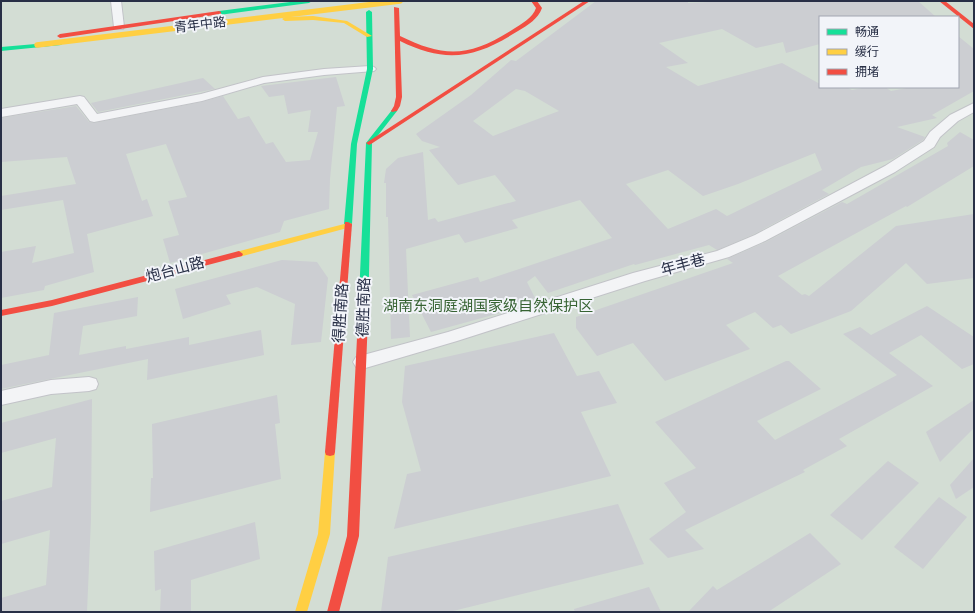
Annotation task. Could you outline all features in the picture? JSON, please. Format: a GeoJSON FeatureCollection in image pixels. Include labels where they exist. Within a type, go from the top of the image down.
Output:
{"type":"FeatureCollection","features":[{"type":"Feature","properties":{"kind":"main road"},"geometry":{"type":"LineString","coordinates":[[48,38],[308,1]]}},
{"type":"Feature","properties":{"kind":"main road","name":"青年中路"},"geometry":{"type":"LineString","coordinates":[[1,43],[351,1]]}},
{"type":"Feature","properties":{"kind":"main road"},"geometry":{"type":"LineString","coordinates":[[397,37],[410,45],[427,52],[458,54],[476,52],[487,48],[537,15],[540,10],[534,1]]}},
{"type":"Feature","properties":{"kind":"main road"},"geometry":{"type":"LineString","coordinates":[[369,143],[587,1]]}},
{"type":"Feature","properties":{"kind":"main road"},"geometry":{"type":"LineString","coordinates":[[942,1],[974,27]]}},
{"type":"Feature","properties":{"kind":"main road"},"geometry":{"type":"LineString","coordinates":[[369,143],[396,106],[399,97],[397,37],[398,4]]}},
{"type":"Feature","properties":{"kind":"main road","name":"青年中路"},"geometry":{"type":"LineString","coordinates":[[1,49],[398,4]]}},
{"type":"Feature","properties":{"kind":"main road","name":"得胜南路"},"geometry":{"type":"LineString","coordinates":[[301,612],[324,534],[354,144],[370,69],[369,12]]}},
{"type":"Feature","properties":{"kind":"main road"},"geometry":{"type":"LineString","coordinates":[[37,45],[138,37],[313,18],[345,22],[369,36]]}},
{"type":"Feature","properties":{"kind":"main road","name":"德胜南路"},"geometry":{"type":"LineString","coordinates":[[333,612],[353,536],[362,362],[369,143]]}},
{"type":"Feature","properties":{"kind":"main road","name":"炮台山路"},"geometry":{"type":"LineString","coordinates":[[1,313],[52,303],[348,225]]}},
{"type":"Feature","properties":{"kind":"street"},"geometry":{"type":"LineString","coordinates":[[116,1],[120,27]]}},
{"type":"Feature","properties":{"kind":"street"},"geometry":{"type":"LineString","coordinates":[[1,113],[80,100],[94,118],[202,97],[263,80],[324,72],[370,69]]}},
{"type":"Feature","properties":{"kind":"street","name":"年丰巷"},"geometry":{"type":"LineString","coordinates":[[362,362],[451,337],[639,276],[722,254],[760,238],[890,169],[929,144],[935,135],[954,118],[974,107]]}},
{"type":"Feature","properties":{"kind":"street"},"geometry":{"type":"LineString","coordinates":[[1,398],[51,387],[88,384]]}},
{"type":"Feature","properties":{"kind":"green space","name":"湖南东洞庭湖国家级自然保护区"},"geometry":{"type":"Polygon","coordinates":[[[1,1],[974,1],[974,612],[1,612],[1,1]]]}},
{"type":"Feature","properties":{"kind":"building"},"geometry":{"type":"Polygon","coordinates":[[[596,1],[688,1],[688,3],[730,1],[918,1],[935,16],[819,16],[819,44],[786,53],[783,42],[756,48],[722,29],[659,43],[688,63],[666,67],[698,86],[782,63],[819,83],[819,88],[848,88],[852,90],[863,88],[886,88],[891,91],[907,88],[959,88],[959,37],[974,49],[974,91],[932,115],[937,118],[897,127],[925,137],[923,140],[893,159],[861,167],[822,190],[829,194],[754,234],[717,250],[709,245],[635,265],[634,264],[548,293],[535,276],[527,282],[535,298],[498,311],[500,313],[431,332],[412,295],[478,277],[480,282],[612,238],[580,200],[512,220],[518,228],[465,243],[459,234],[406,249],[410,337],[391,339],[388,217],[386,217],[386,183],[384,183],[386,169],[398,158],[423,152],[428,220],[435,218],[438,222],[516,201],[495,175],[458,185],[429,150],[440,147],[422,141],[416,134],[471,95],[511,60],[516,61],[596,1]],[[516,89],[473,121],[493,136],[559,111],[525,91],[516,89]],[[815,153],[738,184],[703,196],[668,170],[626,184],[668,229],[716,209],[727,216],[822,170],[815,153]]]}},
{"type":"Feature","properties":{"kind":"building"},"geometry":{"type":"Polygon","coordinates":[[[336,77],[345,106],[337,107],[330,179],[329,209],[284,221],[280,232],[170,263],[163,239],[179,235],[168,201],[187,197],[166,144],[126,154],[142,201],[147,199],[153,216],[87,234],[94,272],[45,286],[44,290],[1,298],[1,252],[36,246],[32,263],[74,253],[63,200],[1,210],[1,196],[76,184],[67,157],[1,162],[1,118],[76,106],[89,122],[94,123],[202,102],[223,96],[238,119],[249,116],[266,144],[273,142],[286,162],[310,160],[318,132],[308,132],[311,110],[288,114],[284,95],[269,97],[261,86],[336,77]]]}},
{"type":"Feature","properties":{"kind":"building"},"geometry":{"type":"Polygon","coordinates":[[[203,78],[215,89],[98,112],[91,103],[203,78]]]}},
{"type":"Feature","properties":{"kind":"building"},"geometry":{"type":"Polygon","coordinates":[[[960,132],[974,140],[974,166],[907,207],[906,206],[778,276],[802,295],[805,294],[809,296],[896,226],[974,214],[974,278],[927,284],[906,263],[851,311],[791,334],[781,325],[773,328],[755,312],[726,325],[750,349],[665,381],[633,343],[597,356],[576,328],[576,317],[733,263],[727,259],[766,242],[842,202],[847,204],[948,146],[947,143],[960,132]]]}},
{"type":"Feature","properties":{"kind":"building"},"geometry":{"type":"Polygon","coordinates":[[[282,260],[317,262],[328,278],[321,342],[291,345],[295,304],[257,287],[226,295],[231,304],[183,319],[175,289],[282,260]]]}},
{"type":"Feature","properties":{"kind":"building"},"geometry":{"type":"Polygon","coordinates":[[[138,297],[137,316],[83,326],[79,355],[126,346],[126,349],[189,337],[189,345],[261,330],[264,355],[147,380],[148,359],[1,389],[1,365],[49,355],[54,313],[138,297]]]}},
{"type":"Feature","properties":{"kind":"building"},"geometry":{"type":"Polygon","coordinates":[[[927,306],[974,337],[974,364],[962,369],[921,335],[889,353],[933,386],[839,439],[847,446],[803,470],[805,472],[685,530],[704,549],[668,558],[649,539],[686,512],[664,483],[696,468],[655,422],[786,361],[789,361],[821,389],[757,421],[775,440],[897,375],[843,334],[860,327],[871,335],[927,306]]]}},
{"type":"Feature","properties":{"kind":"building"},"geometry":{"type":"Polygon","coordinates":[[[554,333],[577,376],[599,371],[617,403],[581,412],[611,476],[394,529],[407,474],[421,471],[402,402],[405,366],[554,333]]]}},
{"type":"Feature","properties":{"kind":"building"},"geometry":{"type":"Polygon","coordinates":[[[277,395],[280,423],[275,424],[281,479],[150,512],[151,478],[153,478],[152,424],[277,395]]]}},
{"type":"Feature","properties":{"kind":"building"},"geometry":{"type":"Polygon","coordinates":[[[92,399],[91,519],[87,612],[1,612],[1,598],[46,585],[50,530],[1,544],[1,501],[52,487],[56,438],[1,453],[1,423],[92,399]]]}},
{"type":"Feature","properties":{"kind":"building"},"geometry":{"type":"Polygon","coordinates":[[[974,400],[974,428],[940,462],[926,432],[974,400]]]}},
{"type":"Feature","properties":{"kind":"building"},"geometry":{"type":"Polygon","coordinates":[[[974,458],[974,487],[956,499],[950,485],[974,458]]]}},
{"type":"Feature","properties":{"kind":"building"},"geometry":{"type":"Polygon","coordinates":[[[888,461],[919,483],[862,540],[830,515],[888,461]]]}},
{"type":"Feature","properties":{"kind":"building"},"geometry":{"type":"Polygon","coordinates":[[[939,497],[967,517],[923,569],[894,547],[939,497]]]}},
{"type":"Feature","properties":{"kind":"building"},"geometry":{"type":"Polygon","coordinates":[[[618,504],[644,564],[449,612],[381,612],[388,557],[618,504]]]}},
{"type":"Feature","properties":{"kind":"building"},"geometry":{"type":"Polygon","coordinates":[[[255,522],[260,559],[191,580],[191,612],[160,612],[161,589],[155,591],[154,551],[255,522]]]}},
{"type":"Feature","properties":{"kind":"building"},"geometry":{"type":"Polygon","coordinates":[[[810,533],[841,564],[768,612],[688,612],[713,586],[717,590],[810,533]]]}},
{"type":"Feature","properties":{"kind":"building"},"geometry":{"type":"Polygon","coordinates":[[[649,587],[661,612],[575,612],[574,609],[649,587]]]}},
{"type":"Feature","properties":{"kind":"traffic: fast"},"geometry":{"type":"LineString","coordinates":[[219,13],[309,1]]}},
{"type":"Feature","properties":{"kind":"traffic: fast"},"geometry":{"type":"LineString","coordinates":[[348,224],[354,144],[370,69],[369,12]]}},
{"type":"Feature","properties":{"kind":"traffic: fast"},"geometry":{"type":"LineString","coordinates":[[1,49],[59,44]]}},
{"type":"Feature","properties":{"kind":"traffic: fast"},"geometry":{"type":"LineString","coordinates":[[363,318],[369,143],[394,111]]}},
{"type":"Feature","properties":{"kind":"traffic: slow"},"geometry":{"type":"LineString","coordinates":[[37,45],[400,1]]}},
{"type":"Feature","properties":{"kind":"traffic: slow"},"geometry":{"type":"LineString","coordinates":[[285,19],[313,18],[345,22],[369,36]]}},
{"type":"Feature","properties":{"kind":"traffic: slow"},"geometry":{"type":"LineString","coordinates":[[239,254],[348,225]]}},
{"type":"Feature","properties":{"kind":"traffic: slow"},"geometry":{"type":"LineString","coordinates":[[301,612],[324,534],[330,452]]}},
{"type":"Feature","properties":{"kind":"traffic: jam"},"geometry":{"type":"LineString","coordinates":[[397,37],[417,47],[436,53],[454,54],[470,52],[503,38],[520,28],[537,15],[539,8],[534,1]]}},
{"type":"Feature","properties":{"kind":"traffic: jam"},"geometry":{"type":"LineString","coordinates":[[369,143],[587,1]]}},
{"type":"Feature","properties":{"kind":"traffic: jam"},"geometry":{"type":"LineString","coordinates":[[942,1],[974,27]]}},
{"type":"Feature","properties":{"kind":"traffic: jam"},"geometry":{"type":"LineString","coordinates":[[394,111],[399,97],[396,8]]}},
{"type":"Feature","properties":{"kind":"traffic: jam"},"geometry":{"type":"LineString","coordinates":[[60,36],[219,13]]}},
{"type":"Feature","properties":{"kind":"traffic: jam"},"geometry":{"type":"LineString","coordinates":[[330,452],[348,224]]}},
{"type":"Feature","properties":{"kind":"traffic: jam"},"geometry":{"type":"LineString","coordinates":[[1,313],[52,303],[239,254]]}},
{"type":"Feature","properties":{"kind":"traffic: jam"},"geometry":{"type":"LineString","coordinates":[[333,612],[353,536],[363,318]]}}]}
